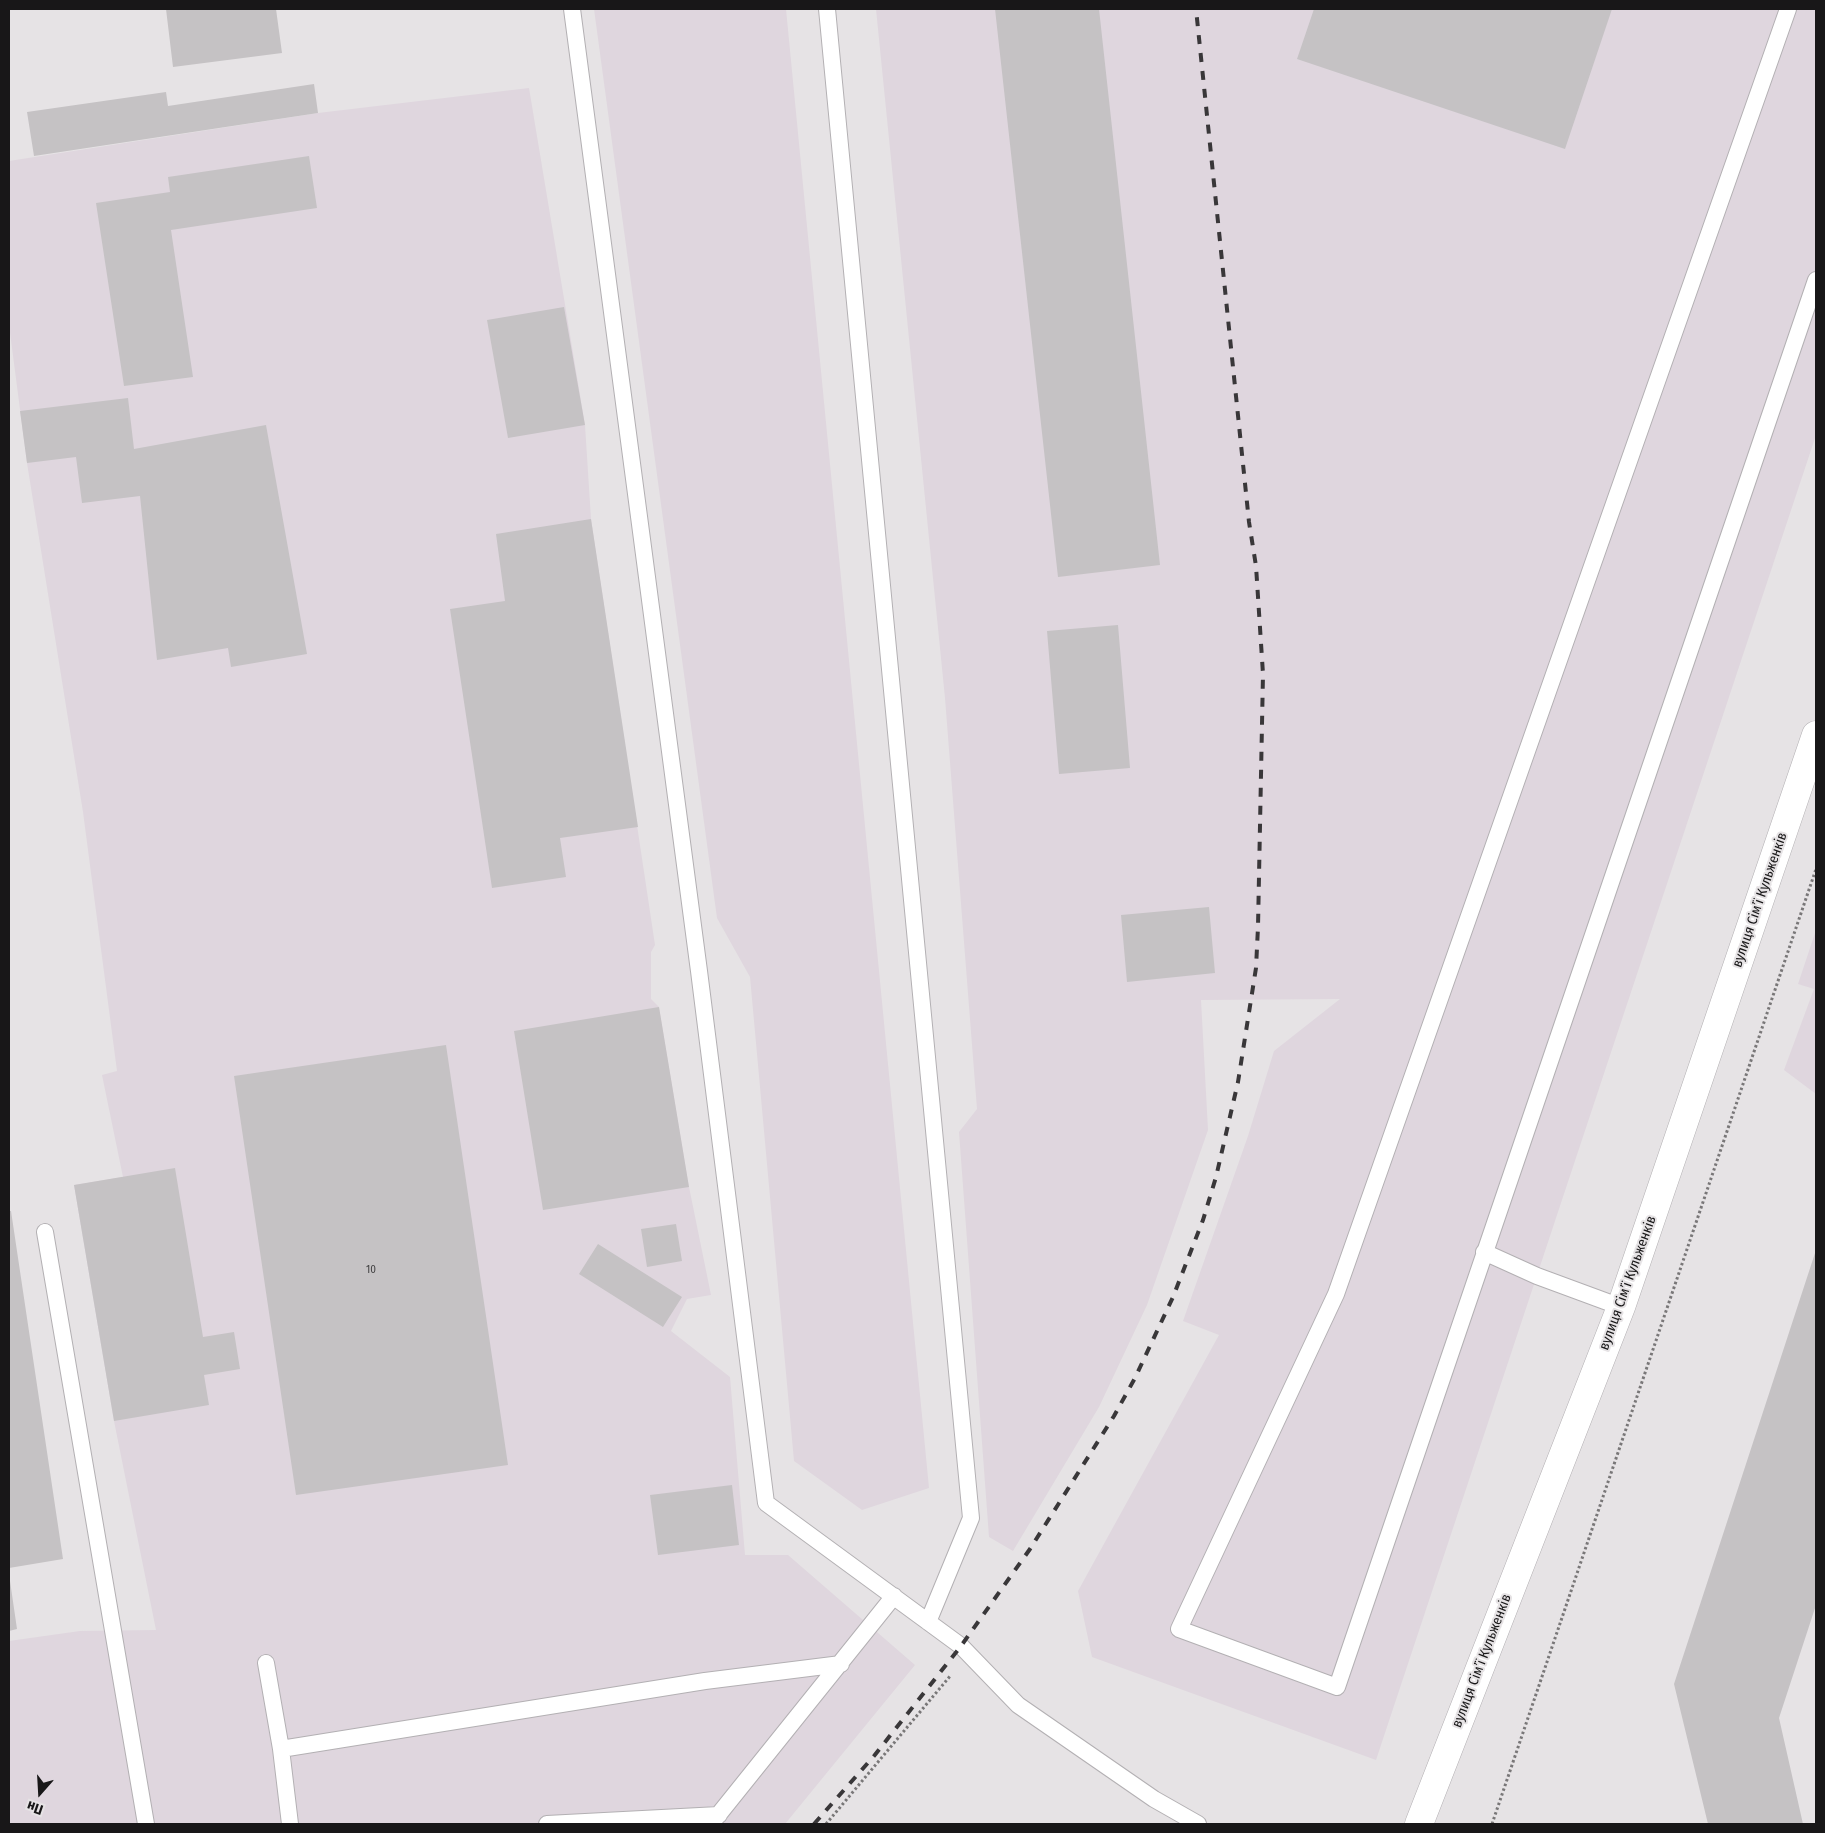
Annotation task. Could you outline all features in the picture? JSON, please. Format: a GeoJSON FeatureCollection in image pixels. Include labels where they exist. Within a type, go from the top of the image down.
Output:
{"type":"FeatureCollection","features":[{"type":"Feature","properties":{"kind":"main road","name":"вулиця Сімʼї Кульженків"},"geometry":{"type":"LineString","coordinates":[[1420,1824],[1621,1307],[1816,735]]}},
{"type":"Feature","properties":{"kind":"lane"},"geometry":{"type":"LineString","coordinates":[[572,9],[699,972],[766,1503],[894,1596],[968,1654],[1018,1705],[1154,1799],[1198,1824]]}},
{"type":"Feature","properties":{"kind":"lane"},"geometry":{"type":"LineString","coordinates":[[827,9],[972,1518],[928,1622]]}},
{"type":"Feature","properties":{"kind":"lane"},"geometry":{"type":"LineString","coordinates":[[1788,9],[1336,1294],[1178,1629],[1337,1687],[1816,280]]}},
{"type":"Feature","properties":{"kind":"lane"},"geometry":{"type":"LineString","coordinates":[[45,1232],[146,1824]]}},
{"type":"Feature","properties":{"kind":"lane"},"geometry":{"type":"LineString","coordinates":[[1484,1252],[1537,1276],[1621,1307]]}},
{"type":"Feature","properties":{"kind":"lane"},"geometry":{"type":"LineString","coordinates":[[547,1824],[715,1819],[894,1596]]}},
{"type":"Feature","properties":{"kind":"lane"},"geometry":{"type":"LineString","coordinates":[[266,1663],[281,1749],[290,1824]]}},
{"type":"Feature","properties":{"kind":"lane"},"geometry":{"type":"LineString","coordinates":[[281,1749],[705,1680],[841,1664]]}},
{"type":"Feature","properties":{"kind":"path"},"geometry":{"type":"LineString","coordinates":[[1492,1824],[1816,869]]}},
{"type":"Feature","properties":{"kind":"path"},"geometry":{"type":"LineString","coordinates":[[826,1824],[968,1654]]}},
{"type":"Feature","properties":{"kind":"shaded area"},"geometry":{"type":"Polygon","coordinates":[[[594,9],[786,9],[929,1488],[862,1510],[794,1461],[750,977],[717,918],[594,9]]]}},
{"type":"Feature","properties":{"kind":"shaded area"},"geometry":{"type":"Polygon","coordinates":[[[876,9],[1816,9],[1816,435],[1376,1760],[1092,1657],[1078,1591],[1219,1335],[1183,1321],[1248,1136],[1274,1051],[1340,999],[1201,1000],[1208,1130],[1147,1305],[1099,1407],[1013,1551],[989,1537],[959,1132],[977,1109],[945,698],[876,9]]]}},
{"type":"Feature","properties":{"kind":"shaded area"},"geometry":{"type":"Polygon","coordinates":[[[529,88],[585,425],[591,519],[655,945],[651,952],[651,999],[659,1007],[689,1187],[711,1295],[687,1299],[671,1331],[730,1377],[745,1555],[788,1555],[915,1665],[785,1824],[9,1824],[9,1641],[80,1631],[156,1630],[114,1421],[74,1185],[123,1177],[102,1075],[117,1071],[83,812],[27,463],[9,325],[9,161],[318,113],[529,88]]]}},
{"type":"Feature","properties":{"kind":"shaded area"},"geometry":{"type":"Polygon","coordinates":[[[1816,930],[1816,1094],[1784,1070],[1814,989],[1798,984],[1816,930]]]}},
{"type":"Feature","properties":{"kind":"building"},"geometry":{"type":"Polygon","coordinates":[[[166,9],[276,9],[282,53],[173,67],[166,9]]]}},
{"type":"Feature","properties":{"kind":"building"},"geometry":{"type":"Polygon","coordinates":[[[995,9],[1099,9],[1160,565],[1058,577],[995,9]]]}},
{"type":"Feature","properties":{"kind":"building"},"geometry":{"type":"Polygon","coordinates":[[[1314,9],[1612,9],[1565,149],[1297,59],[1314,9]]]}},
{"type":"Feature","properties":{"kind":"building"},"geometry":{"type":"Polygon","coordinates":[[[314,84],[318,113],[34,156],[27,112],[166,92],[168,106],[314,84]]]}},
{"type":"Feature","properties":{"kind":"building"},"geometry":{"type":"Polygon","coordinates":[[[309,156],[317,208],[171,230],[193,377],[124,386],[96,203],[170,192],[168,177],[309,156]]]}},
{"type":"Feature","properties":{"kind":"building"},"geometry":{"type":"Polygon","coordinates":[[[564,307],[585,425],[508,438],[487,320],[564,307]]]}},
{"type":"Feature","properties":{"kind":"building"},"geometry":{"type":"Polygon","coordinates":[[[128,398],[134,449],[266,425],[307,654],[231,667],[228,648],[157,660],[140,496],[82,503],[76,457],[27,463],[20,411],[128,398]]]}},
{"type":"Feature","properties":{"kind":"building"},"geometry":{"type":"Polygon","coordinates":[[[591,519],[638,827],[560,838],[566,877],[492,888],[450,609],[505,601],[496,534],[591,519]]]}},
{"type":"Feature","properties":{"kind":"building"},"geometry":{"type":"Polygon","coordinates":[[[1118,625],[1130,768],[1059,774],[1047,631],[1118,625]]]}},
{"type":"Feature","properties":{"kind":"building"},"geometry":{"type":"Polygon","coordinates":[[[1209,907],[1215,973],[1127,982],[1121,915],[1209,907]]]}},
{"type":"Feature","properties":{"kind":"building"},"geometry":{"type":"Polygon","coordinates":[[[659,1007],[689,1187],[543,1210],[514,1031],[659,1007]]]}},
{"type":"Feature","properties":{"kind":"building"},"geometry":{"type":"Polygon","coordinates":[[[446,1045],[508,1465],[296,1495],[234,1076],[446,1045]]]}},
{"type":"Feature","properties":{"kind":"building"},"geometry":{"type":"Polygon","coordinates":[[[175,1168],[203,1337],[234,1332],[240,1369],[204,1375],[209,1405],[114,1421],[74,1185],[175,1168]]]}},
{"type":"Feature","properties":{"kind":"building"},"geometry":{"type":"Polygon","coordinates":[[[9,1211],[11,1211],[63,1559],[9,1568],[9,1211]]]}},
{"type":"Feature","properties":{"kind":"building"},"geometry":{"type":"Polygon","coordinates":[[[676,1224],[682,1261],[647,1267],[641,1229],[676,1224]]]}},
{"type":"Feature","properties":{"kind":"building"},"geometry":{"type":"Polygon","coordinates":[[[598,1244],[682,1297],[663,1327],[579,1274],[598,1244]]]}},
{"type":"Feature","properties":{"kind":"building"},"geometry":{"type":"Polygon","coordinates":[[[1816,1250],[1816,1605],[1779,1718],[1803,1824],[1708,1824],[1674,1684],[1816,1250]]]}},
{"type":"Feature","properties":{"kind":"building"},"geometry":{"type":"Polygon","coordinates":[[[732,1485],[739,1545],[658,1555],[650,1495],[732,1485]]]}},
{"type":"Feature","properties":{"kind":"building"},"geometry":{"type":"Polygon","coordinates":[[[9,1582],[17,1629],[9,1631],[9,1582]]]}},
{"type":"Feature","properties":{"kind":"railway"},"geometry":{"type":"LineString","coordinates":[[814,1824],[874,1756],[961,1646],[1030,1549],[1114,1416],[1135,1378],[1173,1297],[1203,1220],[1216,1177],[1238,1082],[1256,968],[1263,674],[1256,566],[1249,522],[1196,9]]}}]}
